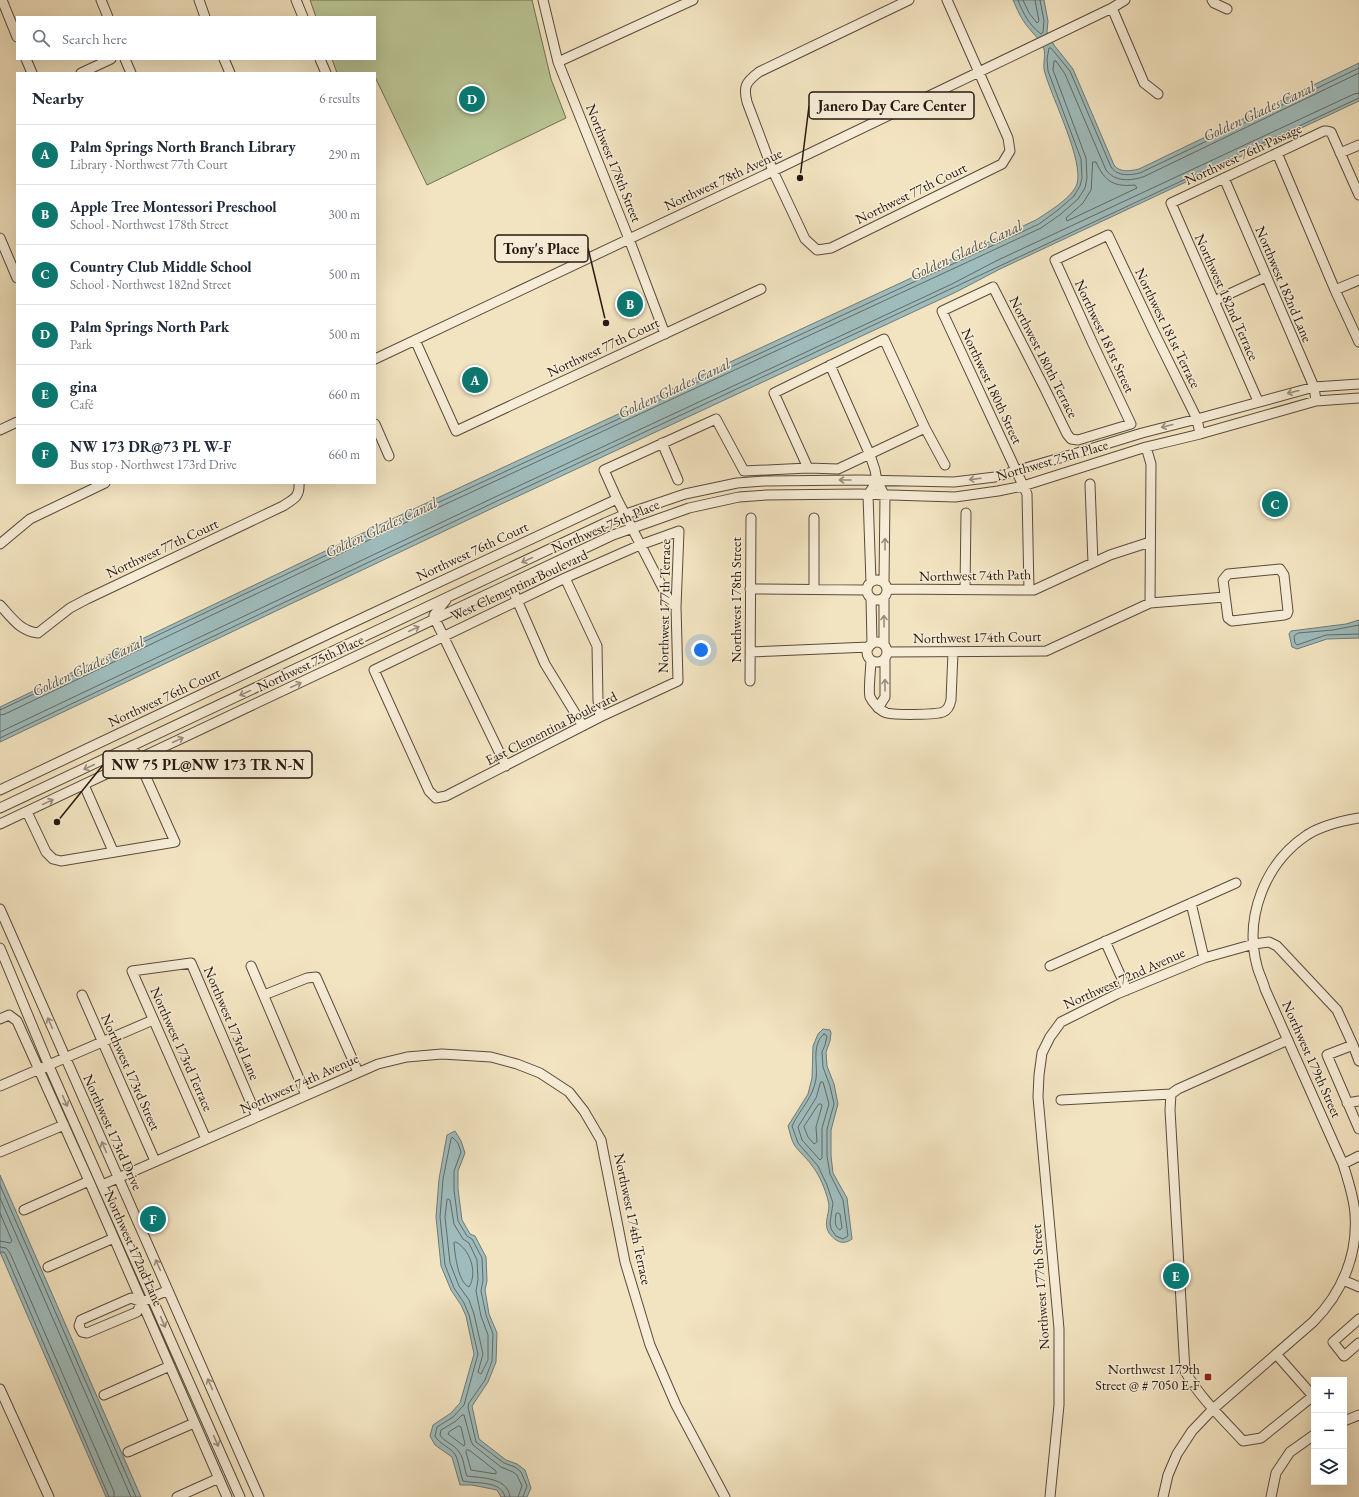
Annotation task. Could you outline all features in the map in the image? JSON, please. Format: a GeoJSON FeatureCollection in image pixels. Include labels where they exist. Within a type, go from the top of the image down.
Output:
{"type":"FeatureCollection","features":[{"type":"Feature","properties":{"kind":"street"},"geometry":{"type":"LineString","coordinates":[[2,0],[16,35]]}},
{"type":"Feature","properties":{"kind":"street"},"geometry":{"type":"LineString","coordinates":[[101,0],[108,16]]}},
{"type":"Feature","properties":{"kind":"street"},"geometry":{"type":"LineString","coordinates":[[199,0],[205,16]]}},
{"type":"Feature","properties":{"kind":"street"},"geometry":{"type":"LineString","coordinates":[[296,0],[303,16]]}},
{"type":"Feature","properties":{"kind":"street","name":"Northwest 178th Street"},"geometry":{"type":"LineString","coordinates":[[543,0],[558,62],[666,334]]}},
{"type":"Feature","properties":{"kind":"street"},"geometry":{"type":"LineString","coordinates":[[558,62],[693,0]]}},
{"type":"Feature","properties":{"kind":"street"},"geometry":{"type":"LineString","coordinates":[[773,171],[747,102],[745,94],[746,86],[749,80],[759,72],[909,0]]}},
{"type":"Feature","properties":{"kind":"street"},"geometry":{"type":"LineString","coordinates":[[947,0],[978,72]]}},
{"type":"Feature","properties":{"kind":"street","name":"Northwest 78th Avenue"},"geometry":{"type":"LineString","coordinates":[[376,359],[773,171],[1112,8],[1125,0]]}},
{"type":"Feature","properties":{"kind":"street"},"geometry":{"type":"LineString","coordinates":[[1212,0],[1214,3],[1227,9]]}},
{"type":"Feature","properties":{"kind":"street"},"geometry":{"type":"LineString","coordinates":[[1112,8],[1144,83],[1158,94]]}},
{"type":"Feature","properties":{"kind":"street"},"geometry":{"type":"LineString","coordinates":[[26,60],[32,72]]}},
{"type":"Feature","properties":{"kind":"street"},"geometry":{"type":"LineString","coordinates":[[83,72],[109,60]]}},
{"type":"Feature","properties":{"kind":"street"},"geometry":{"type":"LineString","coordinates":[[125,60],[131,72]]}},
{"type":"Feature","properties":{"kind":"street"},"geometry":{"type":"LineString","coordinates":[[224,60],[230,72]]}},
{"type":"Feature","properties":{"kind":"street"},"geometry":{"type":"LineString","coordinates":[[320,60],[326,72]]}},
{"type":"Feature","properties":{"kind":"street","name":"Northwest 77th Court"},"geometry":{"type":"LineString","coordinates":[[773,171],[804,239],[817,250],[831,248],[1002,164],[1010,151],[1008,138],[978,72]]}},
{"type":"Feature","properties":{"kind":"street","name":"Northwest 76th Passage"},"geometry":{"type":"LineString","coordinates":[[1171,203],[1327,130],[1332,132],[1340,153]]}},
{"type":"Feature","properties":{"kind":"street"},"geometry":{"type":"LineString","coordinates":[[1359,145],[1340,153],[1359,195]]}},
{"type":"Feature","properties":{"kind":"street"},"geometry":{"type":"LineString","coordinates":[[1276,153],[1359,342]]}},
{"type":"Feature","properties":{"kind":"street","name":"Northwest 182nd Lane"},"geometry":{"type":"LineString","coordinates":[[1224,178],[1314,387],[1316,401]]}},
{"type":"Feature","properties":{"kind":"street","name":"Northwest 182nd Terrace"},"geometry":{"type":"LineString","coordinates":[[1171,203],[1258,401]]}},
{"type":"Feature","properties":{"kind":"street","name":"Northwest 181st Street"},"geometry":{"type":"LineString","coordinates":[[1071,439],[1078,440],[1131,424],[1055,260],[1108,235]]}},
{"type":"Feature","properties":{"kind":"street","name":"Northwest 181st Terrace"},"geometry":{"type":"LineString","coordinates":[[1108,235],[1196,419],[1200,434]]}},
{"type":"Feature","properties":{"kind":"street"},"geometry":{"type":"LineString","coordinates":[[0,238],[16,276]]}},
{"type":"Feature","properties":{"kind":"street"},"geometry":{"type":"LineString","coordinates":[[1214,301],[1266,277]]}},
{"type":"Feature","properties":{"kind":"street"},"geometry":{"type":"LineString","coordinates":[[1335,290],[1359,280]]}},
{"type":"Feature","properties":{"kind":"street","name":"Northwest 180th Street"},"geometry":{"type":"LineString","coordinates":[[993,287],[942,311],[1027,494],[1029,590]]}},
{"type":"Feature","properties":{"kind":"street","name":"Northwest 180th Terrace"},"geometry":{"type":"LineString","coordinates":[[993,287],[1067,434],[1071,439]]}},
{"type":"Feature","properties":{"kind":"street","name":"Northwest 77th Court"},"geometry":{"type":"LineString","coordinates":[[415,340],[456,431],[762,289]]}},
{"type":"Feature","properties":{"kind":"street"},"geometry":{"type":"LineString","coordinates":[[808,468],[774,393],[884,339],[925,428],[945,465]]}},
{"type":"Feature","properties":{"kind":"street"},"geometry":{"type":"LineString","coordinates":[[830,365],[870,455],[878,481],[885,496],[885,697],[878,708]]}},
{"type":"Feature","properties":{"kind":"street","name":"Northwest 75th Place"},"geometry":{"type":"LineString","coordinates":[[0,808],[626,514],[685,494],[737,483],[773,480],[954,482],[995,477],[1142,433],[1258,401],[1314,387],[1359,384]]}},
{"type":"Feature","properties":{"kind":"street","name":"Northwest 75th Place"},"geometry":{"type":"LineString","coordinates":[[0,824],[632,527],[689,508],[739,497],[766,495],[955,496],[998,491],[1023,486],[1146,447],[1200,434],[1316,401],[1359,398]]}},
{"type":"Feature","properties":{"kind":"street"},"geometry":{"type":"LineString","coordinates":[[676,607],[670,602],[640,545],[604,470],[716,419],[744,471],[808,468],[838,469],[925,428]]}},
{"type":"Feature","properties":{"kind":"street"},"geometry":{"type":"LineString","coordinates":[[0,430],[16,422]]}},
{"type":"Feature","properties":{"kind":"street"},"geometry":{"type":"LineString","coordinates":[[376,426],[389,456]]}},
{"type":"Feature","properties":{"kind":"street"},"geometry":{"type":"LineString","coordinates":[[662,443],[678,480]]}},
{"type":"Feature","properties":{"kind":"street"},"geometry":{"type":"LineString","coordinates":[[1146,447],[1151,464],[1150,603]]}},
{"type":"Feature","properties":{"kind":"street"},"geometry":{"type":"LineString","coordinates":[[878,481],[868,495],[870,646],[868,654],[871,660],[870,696],[878,708],[886,713],[943,712],[948,708],[951,700],[953,652]]}},
{"type":"Feature","properties":{"kind":"street"},"geometry":{"type":"LineString","coordinates":[[0,544],[30,519],[103,484]]}},
{"type":"Feature","properties":{"kind":"street"},"geometry":{"type":"LineString","coordinates":[[1090,484],[1093,563]]}},
{"type":"Feature","properties":{"kind":"street","name":"Northwest 77th Court"},"geometry":{"type":"LineString","coordinates":[[0,605],[21,628],[29,632],[38,633],[76,605],[284,506],[295,499],[299,488]]}},
{"type":"Feature","properties":{"kind":"street","name":"Northwest 76th Court"},"geometry":{"type":"LineString","coordinates":[[0,790],[617,499]]}},
{"type":"Feature","properties":{"kind":"street"},"geometry":{"type":"LineString","coordinates":[[966,513],[966,589]]}},
{"type":"Feature","properties":{"kind":"street","name":"Northwest 178th Street"},"geometry":{"type":"LineString","coordinates":[[750,682],[751,518]]}},
{"type":"Feature","properties":{"kind":"street"},"geometry":{"type":"LineString","coordinates":[[814,518],[814,589]]}},
{"type":"Feature","properties":{"kind":"street","name":"West Clementina Boulevard"},"geometry":{"type":"LineString","coordinates":[[436,798],[429,791],[374,670],[566,578],[640,545],[679,531]]}},
{"type":"Feature","properties":{"kind":"street","name":"Northwest 177th Terrace"},"geometry":{"type":"LineString","coordinates":[[678,681],[676,607],[679,531]]}},
{"type":"Feature","properties":{"kind":"street","name":"Northwest 74th Path"},"geometry":{"type":"LineString","coordinates":[[885,590],[1034,590],[1110,555],[1150,542]]}},
{"type":"Feature","properties":{"kind":"street"},"geometry":{"type":"LineString","coordinates":[[1280,570],[1284,575],[1288,611],[1287,614],[1284,615],[1232,621],[1228,618],[1225,597],[1223,580],[1228,574],[1280,570]]}},
{"type":"Feature","properties":{"kind":"street"},"geometry":{"type":"LineString","coordinates":[[566,578],[598,646],[598,700],[600,717]]}},
{"type":"Feature","properties":{"kind":"street"},"geometry":{"type":"LineString","coordinates":[[750,589],[869,590],[879,580],[885,590]]}},
{"type":"Feature","properties":{"kind":"street"},"geometry":{"type":"LineString","coordinates":[[510,584],[544,664],[583,726]]}},
{"type":"Feature","properties":{"kind":"street"},"geometry":{"type":"LineString","coordinates":[[869,590],[877,600],[885,590]]}},
{"type":"Feature","properties":{"kind":"street"},"geometry":{"type":"LineString","coordinates":[[451,596],[436,611],[434,615],[435,619],[506,766]]}},
{"type":"Feature","properties":{"kind":"street","name":"Northwest 174th Court"},"geometry":{"type":"LineString","coordinates":[[885,652],[1046,651],[1150,603],[1225,597]]}},
{"type":"Feature","properties":{"kind":"street"},"geometry":{"type":"LineString","coordinates":[[339,629],[353,658]]}},
{"type":"Feature","properties":{"kind":"street"},"geometry":{"type":"LineString","coordinates":[[750,652],[870,646],[878,642],[885,652]]}},
{"type":"Feature","properties":{"kind":"street"},"geometry":{"type":"LineString","coordinates":[[871,660],[880,662],[885,652]]}},
{"type":"Feature","properties":{"kind":"street","name":"East Clementina Boulevard"},"geometry":{"type":"LineString","coordinates":[[436,798],[446,796],[600,717],[678,681]]}},
{"type":"Feature","properties":{"kind":"street"},"geometry":{"type":"LineString","coordinates":[[27,812],[46,852],[53,859],[61,861],[113,851],[175,842],[132,746]]}},
{"type":"Feature","properties":{"kind":"street"},"geometry":{"type":"LineString","coordinates":[[84,785],[113,851]]}},
{"type":"Feature","properties":{"kind":"street","name":"Northwest 179th Street"},"geometry":{"type":"LineString","coordinates":[[1163,1497],[1168,1474],[1183,1442],[1213,1409],[1324,1311],[1344,1280],[1351,1259],[1354,1242],[1355,1214],[1351,1189],[1343,1164],[1257,966],[1254,944],[1254,913],[1262,890],[1271,873],[1282,858],[1307,835],[1323,827],[1343,820],[1359,818]]}},
{"type":"Feature","properties":{"kind":"street"},"geometry":{"type":"LineString","coordinates":[[1050,966],[1236,883]]}},
{"type":"Feature","properties":{"kind":"street"},"geometry":{"type":"LineString","coordinates":[[1191,903],[1204,958]]}},
{"type":"Feature","properties":{"kind":"street","name":"Northwest 173rd Drive"},"geometry":{"type":"LineString","coordinates":[[0,909],[260,1497]]}},
{"type":"Feature","properties":{"kind":"street"},"geometry":{"type":"LineString","coordinates":[[1105,941],[1127,990]]}},
{"type":"Feature","properties":{"kind":"street","name":"Northwest 72nd Avenue"},"geometry":{"type":"LineString","coordinates":[[1038,1074],[1042,1053],[1050,1037],[1061,1022],[1127,990],[1204,958],[1254,944],[1269,942],[1277,946],[1337,1010],[1359,1061]]}},
{"type":"Feature","properties":{"kind":"street"},"geometry":{"type":"LineString","coordinates":[[0,948],[49,1066],[240,1497]]}},
{"type":"Feature","properties":{"kind":"street","name":"Northwest 173rd Terrace"},"geometry":{"type":"LineString","coordinates":[[191,963],[132,971],[206,1139]]}},
{"type":"Feature","properties":{"kind":"street","name":"Northwest 173rd Lane"},"geometry":{"type":"LineString","coordinates":[[191,963],[257,1117]]}},
{"type":"Feature","properties":{"kind":"street"},"geometry":{"type":"LineString","coordinates":[[251,966],[306,1095]]}},
{"type":"Feature","properties":{"kind":"street"},"geometry":{"type":"LineString","coordinates":[[264,996],[307,978],[316,977],[358,1072]]}},
{"type":"Feature","properties":{"kind":"street","name":"Northwest 173rd Street"},"geometry":{"type":"LineString","coordinates":[[82,995],[155,1161]]}},
{"type":"Feature","properties":{"kind":"street","name":"Northwest 172nd Lane"},"geometry":{"type":"LineString","coordinates":[[0,1019],[9,1015],[17,1021],[89,1181],[227,1497]]}},
{"type":"Feature","properties":{"kind":"street"},"geometry":{"type":"LineString","coordinates":[[0,1086],[153,1020]]}},
{"type":"Feature","properties":{"kind":"street"},"geometry":{"type":"LineString","coordinates":[[1061,1100],[1171,1094],[1178,1089],[1288,1040]]}},
{"type":"Feature","properties":{"kind":"street"},"geometry":{"type":"LineString","coordinates":[[1352,1045],[1327,1055],[1359,1129]]}},
{"type":"Feature","properties":{"kind":"street","name":"Northwest 74th Avenue"},"geometry":{"type":"LineString","coordinates":[[102,1185],[378,1064],[406,1056],[442,1054],[491,1057],[517,1064]]}},
{"type":"Feature","properties":{"kind":"street","name":"Northwest 174th Terrace"},"geometry":{"type":"LineString","coordinates":[[517,1064],[540,1073],[569,1092],[584,1111],[601,1140],[625,1262],[650,1345],[676,1405],[725,1497]]}},
{"type":"Feature","properties":{"kind":"street","name":"Northwest 177th Street"},"geometry":{"type":"LineString","coordinates":[[1038,1074],[1038,1097],[1059,1328],[1059,1405],[1050,1497]]}},
{"type":"Feature","properties":{"kind":"street"},"geometry":{"type":"LineString","coordinates":[[1171,1094],[1170,1110],[1184,1367],[1189,1378],[1213,1409],[1243,1441],[1262,1438],[1313,1396],[1276,1354]]}},
{"type":"Feature","properties":{"kind":"street"},"geometry":{"type":"LineString","coordinates":[[1347,1103],[1359,1101]]}},
{"type":"Feature","properties":{"kind":"street"},"geometry":{"type":"LineString","coordinates":[[0,1152],[64,1125]]}},
{"type":"Feature","properties":{"kind":"street"},"geometry":{"type":"LineString","coordinates":[[1343,1164],[1359,1156]]}},
{"type":"Feature","properties":{"kind":"street"},"geometry":{"type":"LineString","coordinates":[[24,1210],[89,1181]]}},
{"type":"Feature","properties":{"kind":"street"},"geometry":{"type":"LineString","coordinates":[[48,1267],[114,1238]]}},
{"type":"Feature","properties":{"kind":"street"},"geometry":{"type":"LineString","coordinates":[[1344,1280],[1359,1287]]}},
{"type":"Feature","properties":{"kind":"street"},"geometry":{"type":"LineString","coordinates":[[142,1302],[131,1298],[81,1320],[79,1326],[82,1332],[88,1333],[137,1312],[142,1302],[152,1296],[168,1290]]}},
{"type":"Feature","properties":{"kind":"street"},"geometry":{"type":"LineString","coordinates":[[1359,1318],[1333,1342],[1344,1356],[1359,1343]]}},
{"type":"Feature","properties":{"kind":"street"},"geometry":{"type":"LineString","coordinates":[[104,1395],[170,1366]]}},
{"type":"Feature","properties":{"kind":"street"},"geometry":{"type":"LineString","coordinates":[[0,1389],[49,1497]]}},
{"type":"Feature","properties":{"kind":"street"},"geometry":{"type":"LineString","coordinates":[[1347,1420],[1359,1415]]}},
{"type":"Feature","properties":{"kind":"street"},"geometry":{"type":"LineString","coordinates":[[128,1452],[194,1423]]}},
{"type":"Feature","properties":{"kind":"street"},"geometry":{"type":"LineString","coordinates":[[1271,1497],[1276,1473],[1290,1452],[1311,1437]]}},
{"type":"Feature","properties":{"kind":"street"},"geometry":{"type":"LineString","coordinates":[[177,1497],[219,1478]]}},
{"type":"Feature","properties":{"kind":"green space"},"geometry":{"type":"Polygon","coordinates":[[[310,0],[532,0],[551,79],[566,118],[427,185],[376,79],[376,72],[337,72],[332,60],[376,60],[376,16],[316,16],[310,0]]]}},
{"type":"Feature","properties":{"kind":"water","name":"Golden Glades Canal"},"geometry":{"type":"Polygon","coordinates":[[[1013,0],[1044,0],[1048,21],[1047,32],[1054,45],[1073,69],[1114,165],[1116,168],[1122,170],[1129,171],[1139,169],[1359,63],[1359,101],[1000,269],[956,292],[497,506],[0,742],[0,707],[390,520],[1036,220],[1059,204],[1070,194],[1077,184],[1078,174],[1076,160],[1072,145],[1045,73],[1045,55],[1043,46],[1023,21],[1013,0]]]}},
{"type":"Feature","properties":{"kind":"water"},"geometry":{"type":"Polygon","coordinates":[[[1359,620],[1359,638],[1327,639],[1297,649],[1292,647],[1289,634],[1291,631],[1346,624],[1359,620]]]}},
{"type":"Feature","properties":{"kind":"water"},"geometry":{"type":"Polygon","coordinates":[[[823,1029],[830,1030],[831,1033],[826,1052],[827,1066],[834,1084],[838,1104],[831,1130],[831,1156],[833,1173],[847,1198],[852,1239],[845,1242],[839,1242],[829,1233],[827,1229],[826,1225],[829,1204],[824,1187],[809,1161],[795,1146],[788,1126],[808,1094],[812,1078],[813,1046],[818,1034],[823,1029]]]}},
{"type":"Feature","properties":{"kind":"water"},"geometry":{"type":"Polygon","coordinates":[[[455,1131],[461,1141],[465,1153],[458,1171],[458,1189],[462,1220],[470,1234],[475,1236],[486,1257],[487,1281],[485,1290],[489,1314],[497,1333],[496,1362],[488,1382],[472,1406],[479,1439],[506,1460],[517,1464],[525,1470],[531,1488],[527,1497],[501,1497],[497,1490],[472,1485],[460,1485],[452,1457],[435,1445],[430,1436],[433,1425],[451,1413],[460,1403],[474,1354],[466,1316],[451,1290],[441,1266],[436,1217],[439,1179],[447,1135],[455,1131]]]}},
{"type":"Feature","properties":{"kind":"water"},"geometry":{"type":"Polygon","coordinates":[[[0,1175],[141,1497],[106,1497],[0,1252],[0,1175]]]}},
{"type":"Feature","properties":{"kind":"place","name":"Palm Springs North Park"},"geometry":{"type":"Point","coordinates":[472,99]}},
{"type":"Feature","properties":{"kind":"place","name":"Janero Day Care Center"},"geometry":{"type":"Point","coordinates":[800,178]}},
{"type":"Feature","properties":{"kind":"place","name":"Apple Tree Montessori Preschool"},"geometry":{"type":"Point","coordinates":[630,304]}},
{"type":"Feature","properties":{"kind":"place","name":"Tony's Place"},"geometry":{"type":"Point","coordinates":[606,323]}},
{"type":"Feature","properties":{"kind":"place","name":"Palm Springs North Branch Library"},"geometry":{"type":"Point","coordinates":[475,380]}},
{"type":"Feature","properties":{"kind":"place","name":"Country Club Middle School"},"geometry":{"type":"Point","coordinates":[1275,504]}},
{"type":"Feature","properties":{"kind":"place","name":"NW 75 PL@NW 173 TR N-N"},"geometry":{"type":"Point","coordinates":[57,822]}},
{"type":"Feature","properties":{"kind":"place","name":"NW 173 DR@73 PL W-F"},"geometry":{"type":"Point","coordinates":[153,1219]}},
{"type":"Feature","properties":{"kind":"place","name":"gina"},"geometry":{"type":"Point","coordinates":[1176,1276]}},
{"type":"Feature","properties":{"kind":"place","name":"Northwest 179th Street @ # 7050 E-F"},"geometry":{"type":"Point","coordinates":[1208,1377]}}]}
